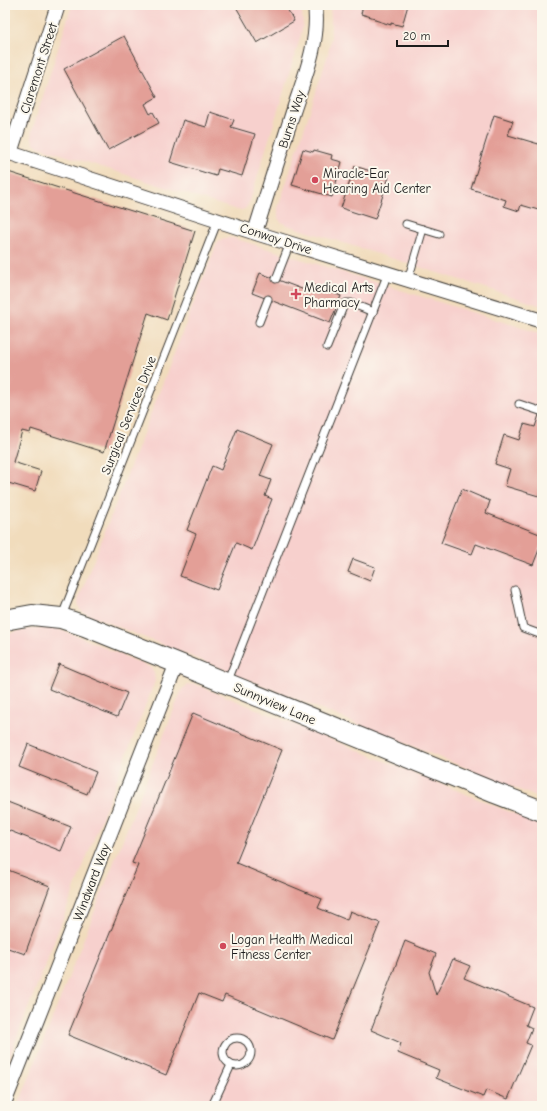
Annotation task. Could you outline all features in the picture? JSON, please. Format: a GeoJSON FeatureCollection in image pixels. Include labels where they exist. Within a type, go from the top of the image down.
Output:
{"type":"FeatureCollection","features":[{"type":"Feature","properties":{"kind":"street","name":"Claremont Street"},"geometry":{"type":"LineString","coordinates":[[8,152],[58,5]]}},
{"type":"Feature","properties":{"kind":"street","name":"Burns Way"},"geometry":{"type":"LineString","coordinates":[[255,232],[308,65],[316,33],[315,5]]}},
{"type":"Feature","properties":{"kind":"street","name":"Conway Drive"},"geometry":{"type":"LineString","coordinates":[[8,152],[255,232],[542,321]]}},
{"type":"Feature","properties":{"kind":"street","name":"Sunnyview Lane"},"geometry":{"type":"LineString","coordinates":[[7,617],[32,615],[61,618],[85,626],[542,811]]}},
{"type":"Feature","properties":{"kind":"street","name":"Windward Way"},"geometry":{"type":"LineString","coordinates":[[5,1102],[177,663]]}},
{"type":"Feature","properties":{"kind":"lane","name":"Surgical Services Drive"},"geometry":{"type":"LineString","coordinates":[[61,618],[218,220]]}},
{"type":"Feature","properties":{"kind":"lane"},"geometry":{"type":"LineString","coordinates":[[406,224],[439,234]]}},
{"type":"Feature","properties":{"kind":"lane"},"geometry":{"type":"LineString","coordinates":[[408,280],[423,229]]}},
{"type":"Feature","properties":{"kind":"lane"},"geometry":{"type":"LineString","coordinates":[[276,279],[290,243]]}},
{"type":"Feature","properties":{"kind":"lane"},"geometry":{"type":"LineString","coordinates":[[227,684],[388,273]]}},
{"type":"Feature","properties":{"kind":"lane"},"geometry":{"type":"LineString","coordinates":[[259,322],[268,299]]}},
{"type":"Feature","properties":{"kind":"lane"},"geometry":{"type":"LineString","coordinates":[[327,347],[346,303],[351,303],[373,312]]}},
{"type":"Feature","properties":{"kind":"lane"},"geometry":{"type":"LineString","coordinates":[[519,404],[540,411]]}},
{"type":"Feature","properties":{"kind":"lane"},"geometry":{"type":"LineString","coordinates":[[516,590],[523,628],[542,635]]}},
{"type":"Feature","properties":{"kind":"lane"},"geometry":{"type":"LineString","coordinates":[[212,1106],[231,1065]]}},
{"type":"Feature","properties":{"kind":"shaded area"},"geometry":{"type":"Polygon","coordinates":[[[72,5],[301,5],[303,23],[301,35],[250,201],[246,208],[237,210],[39,147],[33,142],[31,134],[72,5]]]}},
{"type":"Feature","properties":{"kind":"shaded area"},"geometry":{"type":"Polygon","coordinates":[[[330,5],[542,5],[542,306],[287,225],[281,222],[278,218],[278,208],[328,54],[331,37],[330,5]]]}},
{"type":"Feature","properties":{"kind":"shaded area"},"geometry":{"type":"Polygon","coordinates":[[[225,238],[233,238],[542,334],[542,799],[84,613],[80,610],[78,602],[79,598],[216,246],[218,242],[225,238]]]}},
{"type":"Feature","properties":{"kind":"shaded area"},"geometry":{"type":"Polygon","coordinates":[[[38,628],[58,629],[150,667],[154,673],[155,681],[5,1068],[5,636],[17,631],[38,628]]]}},
{"type":"Feature","properties":{"kind":"shaded area"},"geometry":{"type":"Polygon","coordinates":[[[195,684],[542,825],[542,1106],[18,1106],[182,689],[188,685],[195,684]]]}},
{"type":"Feature","properties":{"kind":"building"},"geometry":{"type":"Polygon","coordinates":[[[235,5],[285,5],[294,21],[257,43],[235,5]]]}},
{"type":"Feature","properties":{"kind":"building"},"geometry":{"type":"Polygon","coordinates":[[[363,5],[408,5],[402,26],[391,23],[391,25],[361,14],[363,5]]]}},
{"type":"Feature","properties":{"kind":"building"},"geometry":{"type":"Polygon","coordinates":[[[124,36],[157,97],[145,104],[150,114],[153,112],[159,123],[108,150],[64,69],[124,36]]]}},
{"type":"Feature","properties":{"kind":"building"},"geometry":{"type":"Polygon","coordinates":[[[210,112],[234,120],[231,127],[255,134],[242,176],[218,169],[216,176],[170,162],[183,120],[206,127],[210,112]]]}},
{"type":"Feature","properties":{"kind":"building"},"geometry":{"type":"Polygon","coordinates":[[[494,115],[513,121],[508,135],[542,145],[542,211],[521,205],[519,211],[504,206],[506,200],[471,189],[494,115]]]}},
{"type":"Feature","properties":{"kind":"building"},"geometry":{"type":"Polygon","coordinates":[[[303,149],[313,152],[314,150],[332,155],[331,159],[342,162],[332,197],[292,185],[303,149]]]}},
{"type":"Feature","properties":{"kind":"building"},"geometry":{"type":"Polygon","coordinates":[[[355,166],[389,177],[375,219],[341,208],[355,166]]]}},
{"type":"Feature","properties":{"kind":"building"},"geometry":{"type":"Polygon","coordinates":[[[5,171],[195,231],[167,320],[148,313],[104,452],[31,429],[30,433],[22,431],[13,462],[41,471],[35,491],[5,482],[5,171]]]}},
{"type":"Feature","properties":{"kind":"building"},"geometry":{"type":"Polygon","coordinates":[[[260,273],[307,291],[310,284],[341,296],[330,323],[252,293],[260,273]]]}},
{"type":"Feature","properties":{"kind":"building"},"geometry":{"type":"Polygon","coordinates":[[[542,406],[542,497],[505,486],[510,469],[495,464],[504,435],[519,440],[524,424],[535,427],[542,406]]]}},
{"type":"Feature","properties":{"kind":"building"},"geometry":{"type":"Polygon","coordinates":[[[237,429],[273,444],[260,476],[271,480],[265,496],[272,499],[252,550],[236,543],[217,590],[180,576],[196,534],[187,530],[212,466],[221,470],[237,429]]]}},
{"type":"Feature","properties":{"kind":"building"},"geometry":{"type":"Polygon","coordinates":[[[462,489],[490,501],[486,513],[542,535],[542,542],[533,565],[476,544],[472,554],[441,543],[462,489]]]}},
{"type":"Feature","properties":{"kind":"building"},"geometry":{"type":"Polygon","coordinates":[[[353,559],[375,567],[370,581],[348,572],[353,559]]]}},
{"type":"Feature","properties":{"kind":"building"},"geometry":{"type":"Polygon","coordinates":[[[59,664],[127,693],[117,717],[49,689],[59,664]]]}},
{"type":"Feature","properties":{"kind":"building"},"geometry":{"type":"Polygon","coordinates":[[[193,713],[282,750],[236,863],[322,899],[318,908],[347,920],[350,911],[380,923],[332,1040],[225,995],[222,1002],[199,993],[166,1075],[68,1035],[138,865],[132,863],[193,713]]]}},
{"type":"Feature","properties":{"kind":"building"},"geometry":{"type":"Polygon","coordinates":[[[28,744],[96,772],[87,794],[19,767],[28,744]]]}},
{"type":"Feature","properties":{"kind":"building"},"geometry":{"type":"Polygon","coordinates":[[[5,801],[71,827],[61,851],[5,829],[5,801]]]}},
{"type":"Feature","properties":{"kind":"building"},"geometry":{"type":"Polygon","coordinates":[[[8,870],[50,886],[25,954],[5,947],[5,877],[8,870]]]}},
{"type":"Feature","properties":{"kind":"building"},"geometry":{"type":"Polygon","coordinates":[[[405,941],[436,954],[429,972],[436,995],[453,959],[470,966],[464,978],[533,1007],[526,1025],[532,1028],[526,1043],[531,1045],[508,1099],[486,1090],[483,1097],[436,1078],[439,1070],[398,1053],[401,1043],[371,1030],[405,941]]]}},
{"type":"Feature","properties":{"kind":"place","name":"Miracle-Ear Hearing Aid Center"},"geometry":{"type":"Point","coordinates":[315,180]}},
{"type":"Feature","properties":{"kind":"place","name":"Medical Arts Pharmacy"},"geometry":{"type":"Point","coordinates":[296,294]}},
{"type":"Feature","properties":{"kind":"place","name":"Logan Health Medical Fitness Center"},"geometry":{"type":"Point","coordinates":[223,946]}}]}
